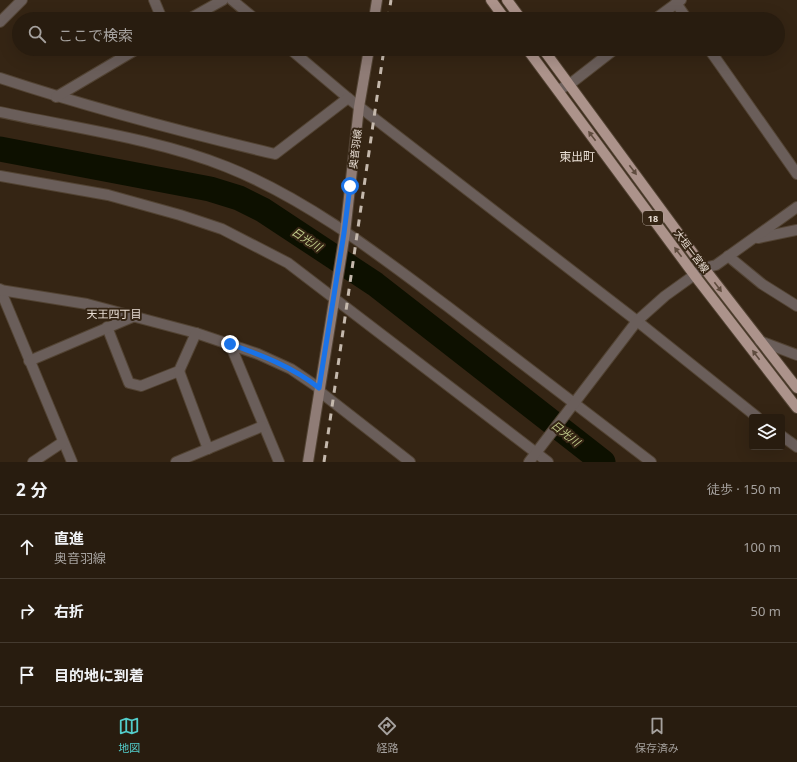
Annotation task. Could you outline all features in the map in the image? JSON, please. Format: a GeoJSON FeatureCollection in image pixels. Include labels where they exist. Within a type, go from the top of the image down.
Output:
{"type":"FeatureCollection","features":[{"type":"Feature","properties":{"kind":"main road"},"geometry":{"type":"LineString","coordinates":[[375,12],[377,0]]}},
{"type":"Feature","properties":{"kind":"main road"},"geometry":{"type":"LineString","coordinates":[[491,0],[500,12]]}},
{"type":"Feature","properties":{"kind":"main road"},"geometry":{"type":"LineString","coordinates":[[507,0],[516,12]]}},
{"type":"Feature","properties":{"kind":"main road","name":"奥音羽線"},"geometry":{"type":"LineString","coordinates":[[308,462],[344,235],[368,56]]}},
{"type":"Feature","properties":{"kind":"main road","name":"大垣一宮線"},"geometry":{"type":"LineString","coordinates":[[532,56],[695,276],[797,408]]}},
{"type":"Feature","properties":{"kind":"main road","name":"大垣一宮線"},"geometry":{"type":"LineString","coordinates":[[548,56],[704,268],[797,388]]}},
{"type":"Feature","properties":{"kind":"street"},"geometry":{"type":"LineString","coordinates":[[0,22],[22,0]]}},
{"type":"Feature","properties":{"kind":"street"},"geometry":{"type":"LineString","coordinates":[[154,0],[159,12]]}},
{"type":"Feature","properties":{"kind":"street"},"geometry":{"type":"LineString","coordinates":[[202,12],[223,0]]}},
{"type":"Feature","properties":{"kind":"street"},"geometry":{"type":"LineString","coordinates":[[232,0],[247,12]]}},
{"type":"Feature","properties":{"kind":"street"},"geometry":{"type":"LineString","coordinates":[[664,12],[678,2],[684,12]]}},
{"type":"Feature","properties":{"kind":"street"},"geometry":{"type":"LineString","coordinates":[[56,97],[125,56]]}},
{"type":"Feature","properties":{"kind":"street"},"geometry":{"type":"LineString","coordinates":[[298,56],[348,98],[637,321],[754,414]]}},
{"type":"Feature","properties":{"kind":"street"},"geometry":{"type":"LineString","coordinates":[[558,90],[570,84],[607,56]]}},
{"type":"Feature","properties":{"kind":"street"},"geometry":{"type":"LineString","coordinates":[[714,56],[797,174]]}},
{"type":"Feature","properties":{"kind":"street"},"geometry":{"type":"LineString","coordinates":[[0,78],[56,97],[170,130],[275,154],[348,98]]}},
{"type":"Feature","properties":{"kind":"street"},"geometry":{"type":"LineString","coordinates":[[0,112],[178,150],[228,168],[262,183],[324,218],[344,235],[373,251],[572,406],[651,462]]}},
{"type":"Feature","properties":{"kind":"street"},"geometry":{"type":"LineString","coordinates":[[0,176],[108,195],[180,215],[222,229],[288,263],[334,296],[538,451],[548,462]]}},
{"type":"Feature","properties":{"kind":"street"},"geometry":{"type":"LineString","coordinates":[[529,462],[637,321],[665,296],[695,276],[704,268],[716,265],[797,207]]}},
{"type":"Feature","properties":{"kind":"street"},"geometry":{"type":"LineString","coordinates":[[755,238],[797,230]]}},
{"type":"Feature","properties":{"kind":"street"},"geometry":{"type":"LineString","coordinates":[[728,256],[762,284],[797,306]]}},
{"type":"Feature","properties":{"kind":"street"},"geometry":{"type":"LineString","coordinates":[[0,290],[87,304],[196,333],[258,354],[285,366],[319,390],[410,462]]}},
{"type":"Feature","properties":{"kind":"street"},"geometry":{"type":"LineString","coordinates":[[0,290],[72,462]]}},
{"type":"Feature","properties":{"kind":"street"},"geometry":{"type":"LineString","coordinates":[[29,361],[135,316]]}},
{"type":"Feature","properties":{"kind":"street"},"geometry":{"type":"LineString","coordinates":[[107,327],[129,383],[141,386],[179,372]]}},
{"type":"Feature","properties":{"kind":"street"},"geometry":{"type":"LineString","coordinates":[[196,333],[179,372],[208,448]]}},
{"type":"Feature","properties":{"kind":"street"},"geometry":{"type":"LineString","coordinates":[[760,341],[797,355]]}},
{"type":"Feature","properties":{"kind":"street"},"geometry":{"type":"LineString","coordinates":[[230,344],[279,462]]}},
{"type":"Feature","properties":{"kind":"street"},"geometry":{"type":"LineString","coordinates":[[176,462],[263,426]]}},
{"type":"Feature","properties":{"kind":"street"},"geometry":{"type":"LineString","coordinates":[[785,438],[797,448]]}},
{"type":"Feature","properties":{"kind":"street"},"geometry":{"type":"LineString","coordinates":[[33,462],[63,442]]}},
{"type":"Feature","properties":{"kind":"waterway","name":"日光川"},"geometry":{"type":"LineString","coordinates":[[0,149],[210,189],[239,198],[263,210],[375,284],[603,462]]}},
{"type":"Feature","properties":{"kind":"railway"},"geometry":{"type":"LineString","coordinates":[[389,12],[391,0]]}},
{"type":"Feature","properties":{"kind":"railway"},"geometry":{"type":"LineString","coordinates":[[324,462],[383,56]]}},
{"type":"Feature","properties":{"kind":"district","name":"東出町"},"geometry":{"type":"Point","coordinates":[577,156]}},
{"type":"Feature","properties":{"kind":"district","name":"天王四丁目"},"geometry":{"type":"Point","coordinates":[114,313]}},
{"type":"Feature","properties":{"kind":"route"},"geometry":{"type":"LineString","coordinates":[[230,344],[258,354],[291,369],[319,388],[350,186]]}}]}
